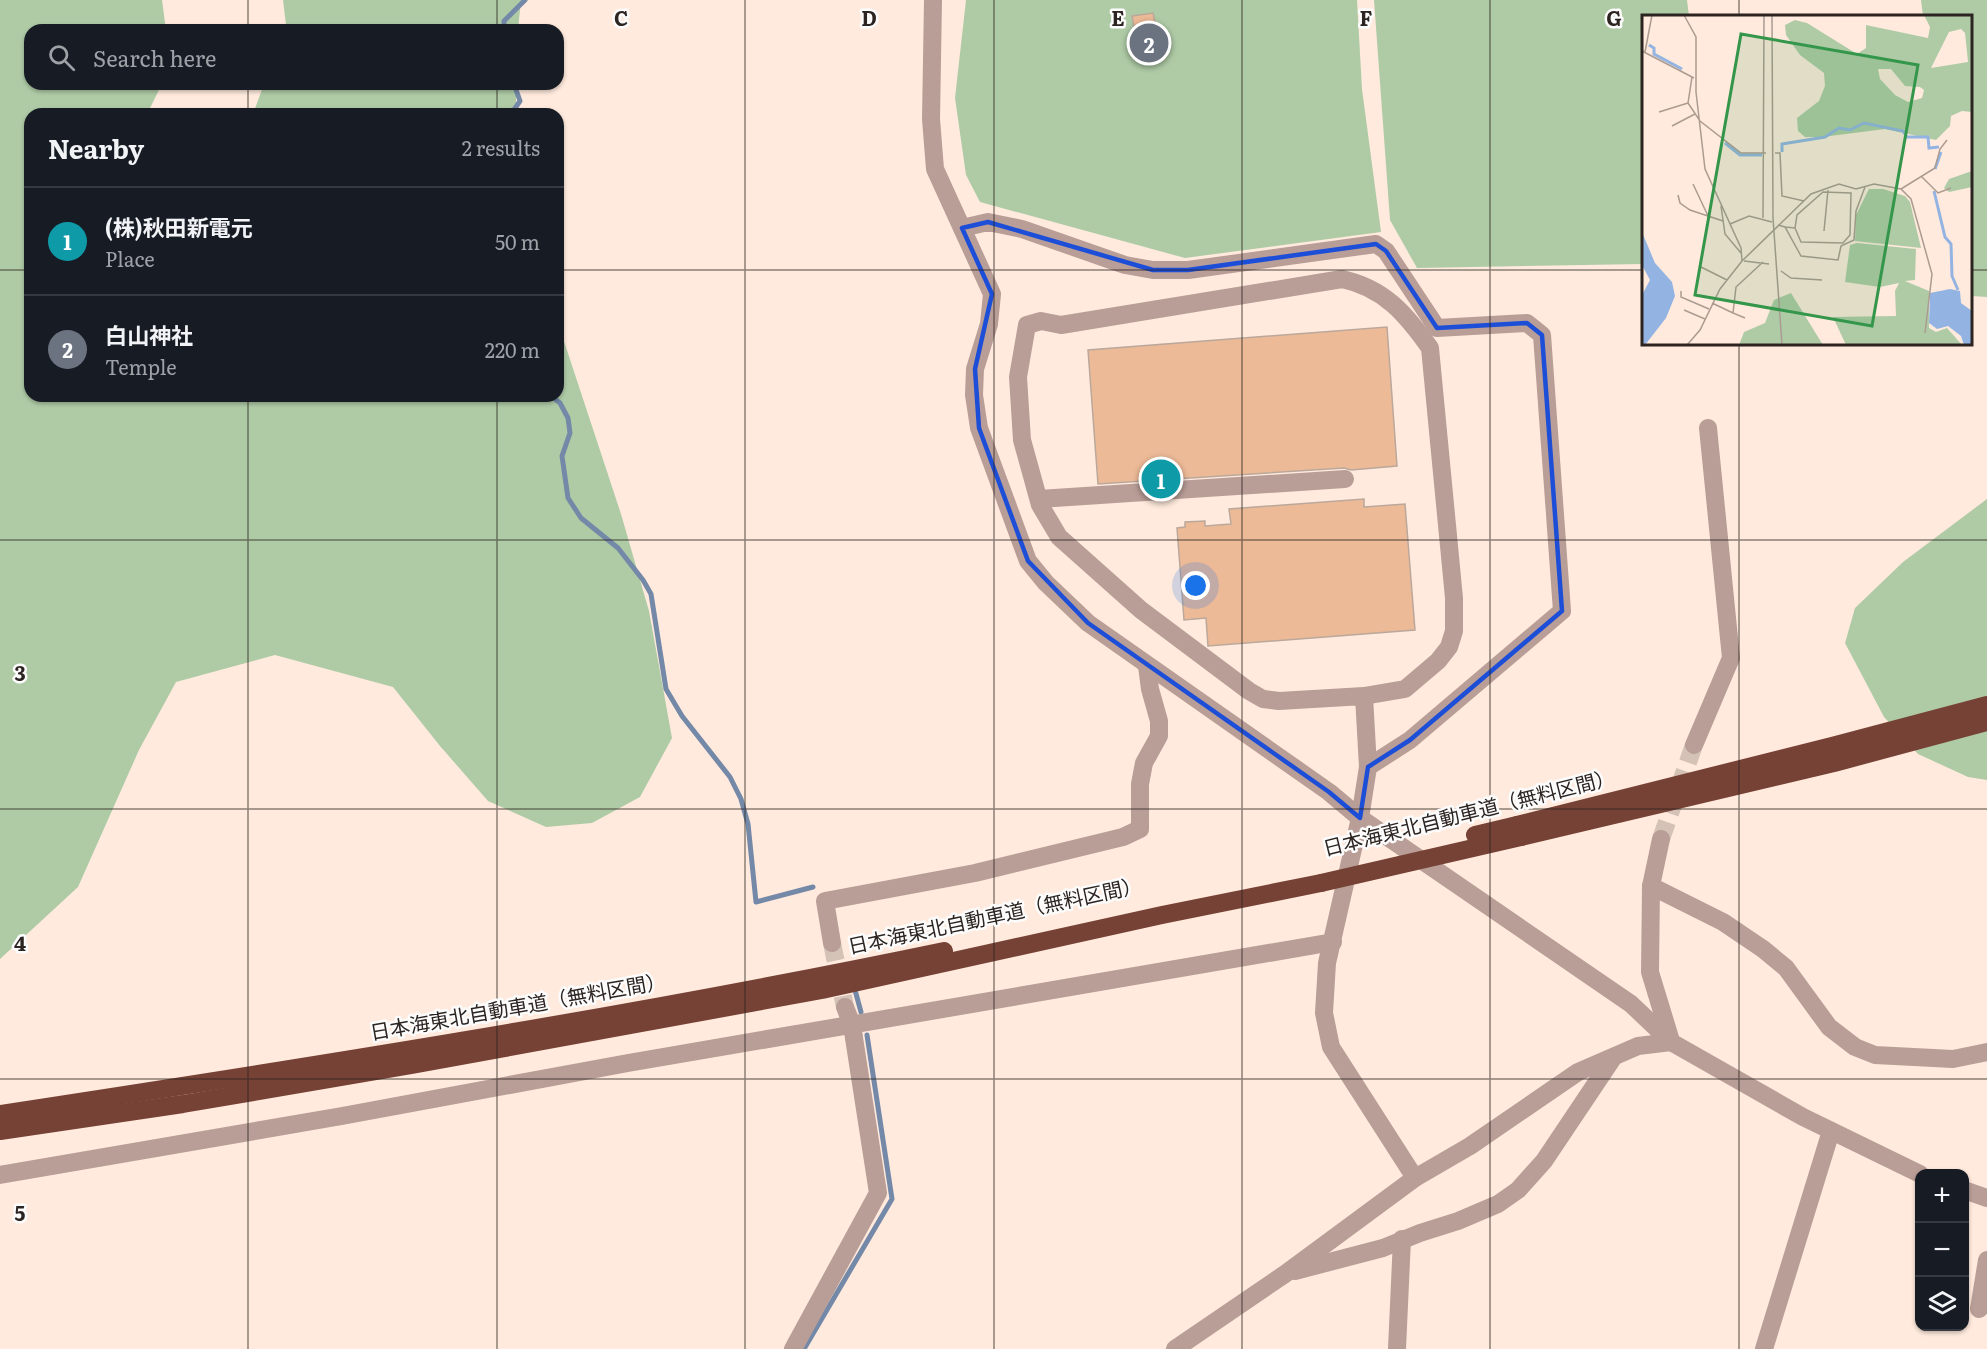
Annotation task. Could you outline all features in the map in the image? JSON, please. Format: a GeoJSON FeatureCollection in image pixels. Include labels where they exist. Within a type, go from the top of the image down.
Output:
{"type":"FeatureCollection","features":[{"type":"Feature","properties":{"kind":"highway","name":"日本海東北自動車道（無料区間）"},"geometry":{"type":"LineString","coordinates":[[1519,831],[1987,705]]}},
{"type":"Feature","properties":{"kind":"highway","name":"日本海東北自動車道（無料区間）"},"geometry":{"type":"LineString","coordinates":[[0,1131],[217,1098],[799,994],[1162,915],[1519,831],[1834,763],[1987,722]]}},
{"type":"Feature","properties":{"kind":"highway","name":"日本海東北自動車道（無料区間）"},"geometry":{"type":"LineString","coordinates":[[0,1114],[624,1012],[1320,878]]}},
{"type":"Feature","properties":{"kind":"street"},"geometry":{"type":"LineString","coordinates":[[933,0],[931,119],[935,169],[992,294],[989,324],[975,369],[974,395],[979,428],[1028,561],[1046,583],[1088,623],[1329,792],[1359,818],[1631,1004],[1671,1042],[1831,1131],[1915,1172]]}},
{"type":"Feature","properties":{"kind":"street"},"geometry":{"type":"LineString","coordinates":[[962,228],[988,222],[1022,229],[1125,264],[1153,270],[1188,270],[1376,244],[1386,251],[1437,328],[1527,323],[1542,335],[1562,611],[1410,740],[1368,767]]}},
{"type":"Feature","properties":{"kind":"street"},"geometry":{"type":"LineString","coordinates":[[1342,279],[1356,282],[1387,298],[1412,323],[1430,348],[1454,598],[1454,631],[1449,648],[1438,661],[1404,689],[1365,696],[1278,701],[1263,699],[1141,610],[1059,537],[1039,499],[1022,440],[1018,377],[1027,326],[1041,321],[1061,325],[1342,279]]}},
{"type":"Feature","properties":{"kind":"street"},"geometry":{"type":"LineString","coordinates":[[1694,746],[1731,658],[1708,428]]}},
{"type":"Feature","properties":{"kind":"street"},"geometry":{"type":"LineString","coordinates":[[1039,499],[1345,479]]}},
{"type":"Feature","properties":{"kind":"street"},"geometry":{"type":"LineString","coordinates":[[832,943],[825,901],[975,873],[1123,837],[1140,830],[1140,784],[1144,763],[1159,736],[1159,721],[1150,689],[1147,666]]}},
{"type":"Feature","properties":{"kind":"street"},"geometry":{"type":"LineString","coordinates":[[1365,696],[1368,767],[1327,963],[1324,1013],[1331,1047],[1415,1178]]}},
{"type":"Feature","properties":{"kind":"street"},"geometry":{"type":"LineString","coordinates":[[1661,839],[1651,886],[1650,972],[1671,1042]]}},
{"type":"Feature","properties":{"kind":"street"},"geometry":{"type":"LineString","coordinates":[[1651,886],[1723,922],[1762,949],[1786,968],[1829,1027],[1856,1047],[1875,1055],[1953,1059],[1987,1052]]}},
{"type":"Feature","properties":{"kind":"street"},"geometry":{"type":"LineString","coordinates":[[0,1175],[1332,942]]}},
{"type":"Feature","properties":{"kind":"street"},"geometry":{"type":"LineString","coordinates":[[793,1349],[878,1193],[852,1025],[845,1007]]}},
{"type":"Feature","properties":{"kind":"street"},"geometry":{"type":"LineString","coordinates":[[1175,1349],[1285,1274],[1415,1178],[1470,1146],[1578,1072],[1638,1046],[1671,1042]]}},
{"type":"Feature","properties":{"kind":"street"},"geometry":{"type":"LineString","coordinates":[[1285,1274],[1383,1248],[1498,1204],[1518,1190],[1545,1161],[1613,1058]]}},
{"type":"Feature","properties":{"kind":"street"},"geometry":{"type":"LineString","coordinates":[[1764,1349],[1831,1131]]}},
{"type":"Feature","properties":{"kind":"street"},"geometry":{"type":"LineString","coordinates":[[1969,1191],[1987,1198]]}},
{"type":"Feature","properties":{"kind":"street"},"geometry":{"type":"LineString","coordinates":[[1395,1347],[1402,1239]]}},
{"type":"Feature","properties":{"kind":"street"},"geometry":{"type":"LineString","coordinates":[[1979,1309],[1987,1260]]}},
{"type":"Feature","properties":{"kind":"highlighted area"},"geometry":{"type":"Polygon","coordinates":[[[988,222],[1153,270],[1188,270],[1376,244],[1386,251],[1437,328],[1527,323],[1542,335],[1562,611],[1410,740],[1368,767],[1360,818],[1329,792],[1088,623],[1028,561],[979,428],[975,369],[992,294],[962,228],[988,222]]]}},
{"type":"Feature","properties":{"kind":"green space"},"geometry":{"type":"Polygon","coordinates":[[[0,0],[162,0],[165,24],[24,24],[24,90],[159,90],[150,108],[24,108],[24,402],[564,402],[564,341],[621,514],[649,611],[672,738],[640,797],[592,823],[546,827],[488,801],[393,687],[275,655],[176,682],[139,750],[78,887],[0,959],[0,0]]]}},
{"type":"Feature","properties":{"kind":"green space"},"geometry":{"type":"Polygon","coordinates":[[[283,0],[521,0],[519,24],[286,24],[283,0]]]}},
{"type":"Feature","properties":{"kind":"green space"},"geometry":{"type":"Polygon","coordinates":[[[966,0],[1357,0],[1362,89],[1381,232],[1185,258],[980,202],[966,175],[955,98],[966,0]]]}},
{"type":"Feature","properties":{"kind":"green space"},"geometry":{"type":"Polygon","coordinates":[[[1374,0],[1687,0],[1689,15],[1642,15],[1642,264],[1417,268],[1390,220],[1374,0]]]}},
{"type":"Feature","properties":{"kind":"green space"},"geometry":{"type":"Polygon","coordinates":[[[1921,0],[1987,0],[1987,297],[1972,296],[1972,15],[1923,15],[1921,0]]]}},
{"type":"Feature","properties":{"kind":"green space"},"geometry":{"type":"Polygon","coordinates":[[[262,90],[516,90],[516,108],[255,108],[262,90]]]}},
{"type":"Feature","properties":{"kind":"green space"},"geometry":{"type":"Polygon","coordinates":[[[1987,499],[1987,780],[1968,777],[1918,754],[1884,717],[1845,643],[1855,608],[1903,562],[1987,499]]]}},
{"type":"Feature","properties":{"kind":"building"},"geometry":{"type":"Polygon","coordinates":[[[1153,13],[1161,50],[1136,54],[1132,16],[1153,13]]]}},
{"type":"Feature","properties":{"kind":"building"},"geometry":{"type":"Polygon","coordinates":[[[1387,327],[1397,466],[1098,484],[1088,350],[1387,327]]]}},
{"type":"Feature","properties":{"kind":"building"},"geometry":{"type":"Polygon","coordinates":[[[1364,499],[1364,507],[1405,504],[1415,630],[1208,646],[1206,618],[1184,620],[1177,528],[1185,527],[1185,522],[1205,521],[1205,526],[1231,524],[1229,509],[1364,499]]]}},
{"type":"Feature","properties":{"kind":"waterway"},"geometry":{"type":"LineString","coordinates":[[504,24],[504,21],[525,0]]}},
{"type":"Feature","properties":{"kind":"waterway"},"geometry":{"type":"LineString","coordinates":[[515,108],[520,101],[516,90]]}},
{"type":"Feature","properties":{"kind":"waterway"},"geometry":{"type":"LineString","coordinates":[[559,402],[568,418],[570,433],[562,456],[568,498],[581,518],[618,548],[651,594],[666,689],[682,716],[730,777],[741,799],[748,824],[756,902],[813,887]]}},
{"type":"Feature","properties":{"kind":"waterway"},"geometry":{"type":"LineString","coordinates":[[855,990],[861,1012]]}},
{"type":"Feature","properties":{"kind":"waterway"},"geometry":{"type":"LineString","coordinates":[[804,1349],[892,1199],[867,1035]]}},
{"type":"Feature","properties":{"kind":"tunnel"},"geometry":{"type":"LineString","coordinates":[[1661,839],[1694,745]]}},
{"type":"Feature","properties":{"kind":"tunnel"},"geometry":{"type":"LineString","coordinates":[[832,943],[845,1007]]}},
{"type":"Feature","properties":{"kind":"place","name":"白山神社"},"geometry":{"type":"Point","coordinates":[1149,43]}},
{"type":"Feature","properties":{"kind":"place","name":"(株)秋田新電元"},"geometry":{"type":"Point","coordinates":[1161,479]}}]}
